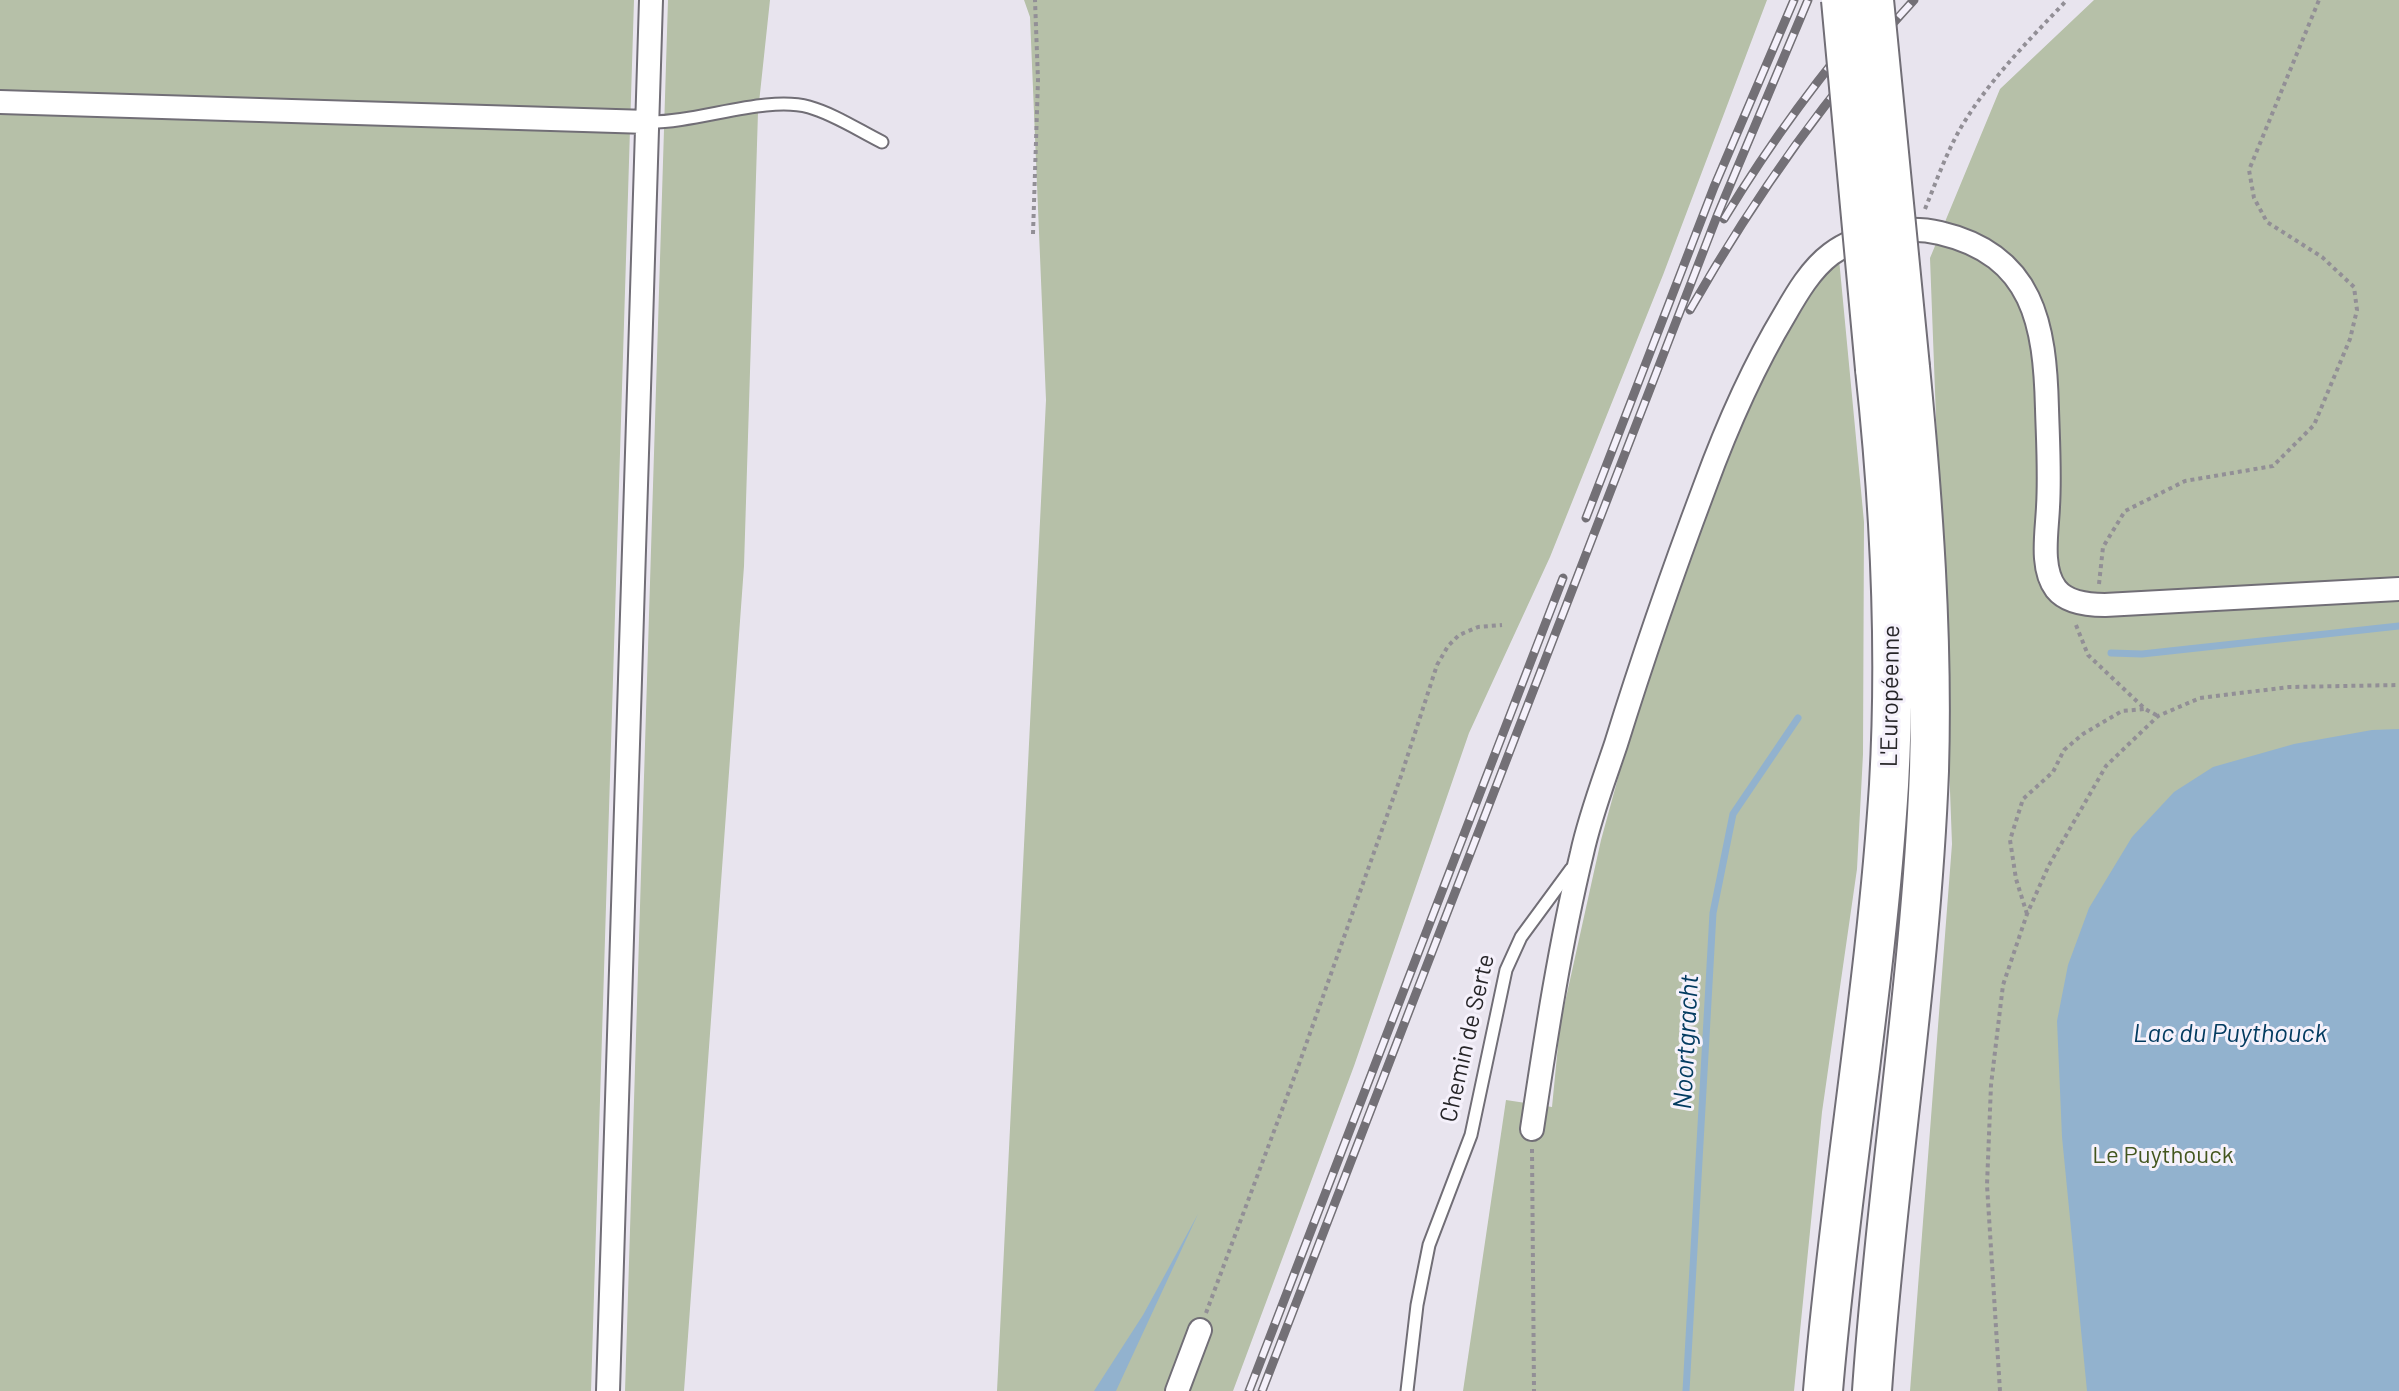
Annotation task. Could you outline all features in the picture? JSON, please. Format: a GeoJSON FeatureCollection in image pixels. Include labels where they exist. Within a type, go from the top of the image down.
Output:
{"type":"FeatureCollection","features":[{"type":"Feature","properties":{"kind":"highway","name":"L'Européenne"},"geometry":{"type":"LineString","coordinates":[[1841,0],[1926,577],[1929,770],[1915,965],[1886,1221],[1872,1391]]}},
{"type":"Feature","properties":{"kind":"highway","name":"L'Européenne"},"geometry":{"type":"LineString","coordinates":[[1823,1391],[1838,1237],[1873,963],[1890,762],[1891,560],[1888,496],[1893,368],[1874,0]]}},
{"type":"Feature","properties":{"kind":"street"},"geometry":{"type":"LineString","coordinates":[[608,1391],[651,0]]}},
{"type":"Feature","properties":{"kind":"street"},"geometry":{"type":"LineString","coordinates":[[0,102],[648,122]]}},
{"type":"Feature","properties":{"kind":"street"},"geometry":{"type":"LineString","coordinates":[[1916,229],[1949,235],[1988,253],[2013,273],[2034,306],[2042,336],[2046,375],[2049,477],[2047,567],[2053,583],[2064,597],[2091,605],[2399,589]]}},
{"type":"Feature","properties":{"kind":"street","name":"Chemin de Serte"},"geometry":{"type":"LineString","coordinates":[[1583,849],[1653,623],[1736,405],[1768,344],[1799,291],[1825,259],[1845,246],[1875,235],[1916,229]]}},
{"type":"Feature","properties":{"kind":"street"},"geometry":{"type":"LineString","coordinates":[[1532,1129],[1551,999],[1583,849]]}},
{"type":"Feature","properties":{"kind":"street"},"geometry":{"type":"LineString","coordinates":[[1177,1391],[1200,1330]]}},
{"type":"Feature","properties":{"kind":"lane"},"geometry":{"type":"LineString","coordinates":[[648,122],[678,122],[773,104],[800,105],[832,116],[882,142]]}},
{"type":"Feature","properties":{"kind":"lane","name":"Chemin de Serte"},"geometry":{"type":"LineString","coordinates":[[1407,1391],[1417,1305],[1429,1245],[1471,1135],[1506,970],[1521,937],[1583,849]]}},
{"type":"Feature","properties":{"kind":"path"},"geometry":{"type":"LineString","coordinates":[[1033,234],[1038,80],[1035,0]]}},
{"type":"Feature","properties":{"kind":"path"},"geometry":{"type":"LineString","coordinates":[[1916,229],[1953,143],[1977,104],[2003,68],[2067,0]]}},
{"type":"Feature","properties":{"kind":"path"},"geometry":{"type":"LineString","coordinates":[[2091,605],[2099,583],[2103,547],[2125,511],[2185,481],[2273,466],[2314,425],[2350,339],[2357,310],[2354,287],[2322,257],[2267,222],[2254,198],[2249,170],[2319,0]]}},
{"type":"Feature","properties":{"kind":"path"},"geometry":{"type":"LineString","coordinates":[[2064,597],[2088,655],[2145,709],[2158,716]]}},
{"type":"Feature","properties":{"kind":"path"},"geometry":{"type":"LineString","coordinates":[[1200,1330],[1303,1052],[1437,665],[1459,635],[1478,627],[1502,625]]}},
{"type":"Feature","properties":{"kind":"path"},"geometry":{"type":"LineString","coordinates":[[2000,1391],[1987,1185],[1991,1085],[2003,985],[2027,914],[2049,865],[2106,766],[2158,716],[2200,698],[2289,687],[2399,685]]}},
{"type":"Feature","properties":{"kind":"path"},"geometry":{"type":"LineString","coordinates":[[2027,914],[2016,879],[2010,840],[2023,799],[2053,772],[2064,750],[2083,734],[2122,711],[2145,709]]}},
{"type":"Feature","properties":{"kind":"path"},"geometry":{"type":"LineString","coordinates":[[1532,1129],[1534,1391]]}},
{"type":"Feature","properties":{"kind":"green space"},"geometry":{"type":"Polygon","coordinates":[[[0,0],[634,0],[591,1391],[0,1391],[0,0]]]}},
{"type":"Feature","properties":{"kind":"green space"},"geometry":{"type":"Polygon","coordinates":[[[668,0],[770,0],[758,112],[744,566],[684,1391],[625,1391],[668,0]]]}},
{"type":"Feature","properties":{"kind":"green space"},"geometry":{"type":"Polygon","coordinates":[[[1024,0],[1767,0],[1663,275],[1550,557],[1469,733],[1354,1066],[1233,1391],[997,1391],[1046,400],[1030,17],[1024,0]]]}},
{"type":"Feature","properties":{"kind":"green space","name":"Le Puythouck"},"geometry":{"type":"Polygon","coordinates":[[[2094,0],[2399,0],[2399,1391],[1910,1391],[1952,844],[1930,258],[2000,89],[2094,0]]]}},
{"type":"Feature","properties":{"kind":"green space"},"geometry":{"type":"Polygon","coordinates":[[[1839,259],[1864,522],[1863,754],[1857,869],[1822,1112],[1794,1391],[1463,1391],[1506,1100],[1552,1107],[1560,1025],[1601,840],[1644,683],[1725,463],[1743,366],[1839,259]]]}},
{"type":"Feature","properties":{"kind":"water","name":"Lac du Puythouck"},"geometry":{"type":"Polygon","coordinates":[[[2399,729],[2399,1391],[2087,1391],[2062,1137],[2057,1021],[2068,965],[2089,908],[2132,837],[2174,792],[2213,767],[2294,744],[2372,730],[2399,729]]]}},
{"type":"Feature","properties":{"kind":"water"},"geometry":{"type":"Polygon","coordinates":[[[1198,1214],[1116,1391],[1094,1391],[1143,1315],[1198,1214]]]}},
{"type":"Feature","properties":{"kind":"waterway"},"geometry":{"type":"LineString","coordinates":[[2111,653],[2142,654],[2399,626]]}},
{"type":"Feature","properties":{"kind":"waterway","name":"Noortgracht"},"geometry":{"type":"LineString","coordinates":[[1686,1391],[1713,913],[1733,814],[1798,718]]}},
{"type":"Feature","properties":{"kind":"railway"},"geometry":{"type":"LineString","coordinates":[[1586,518],[1714,187],[1794,0]]}},
{"type":"Feature","properties":{"kind":"railway"},"geometry":{"type":"LineString","coordinates":[[1262,1391],[1717,216],[1808,0]]}},
{"type":"Feature","properties":{"kind":"railway"},"geometry":{"type":"LineString","coordinates":[[1724,219],[1800,106],[1885,0]]}},
{"type":"Feature","properties":{"kind":"railway"},"geometry":{"type":"LineString","coordinates":[[1690,310],[1766,188],[1821,110],[1914,0]]}},
{"type":"Feature","properties":{"kind":"railway"},"geometry":{"type":"LineString","coordinates":[[1249,1391],[1563,578]]}}]}
